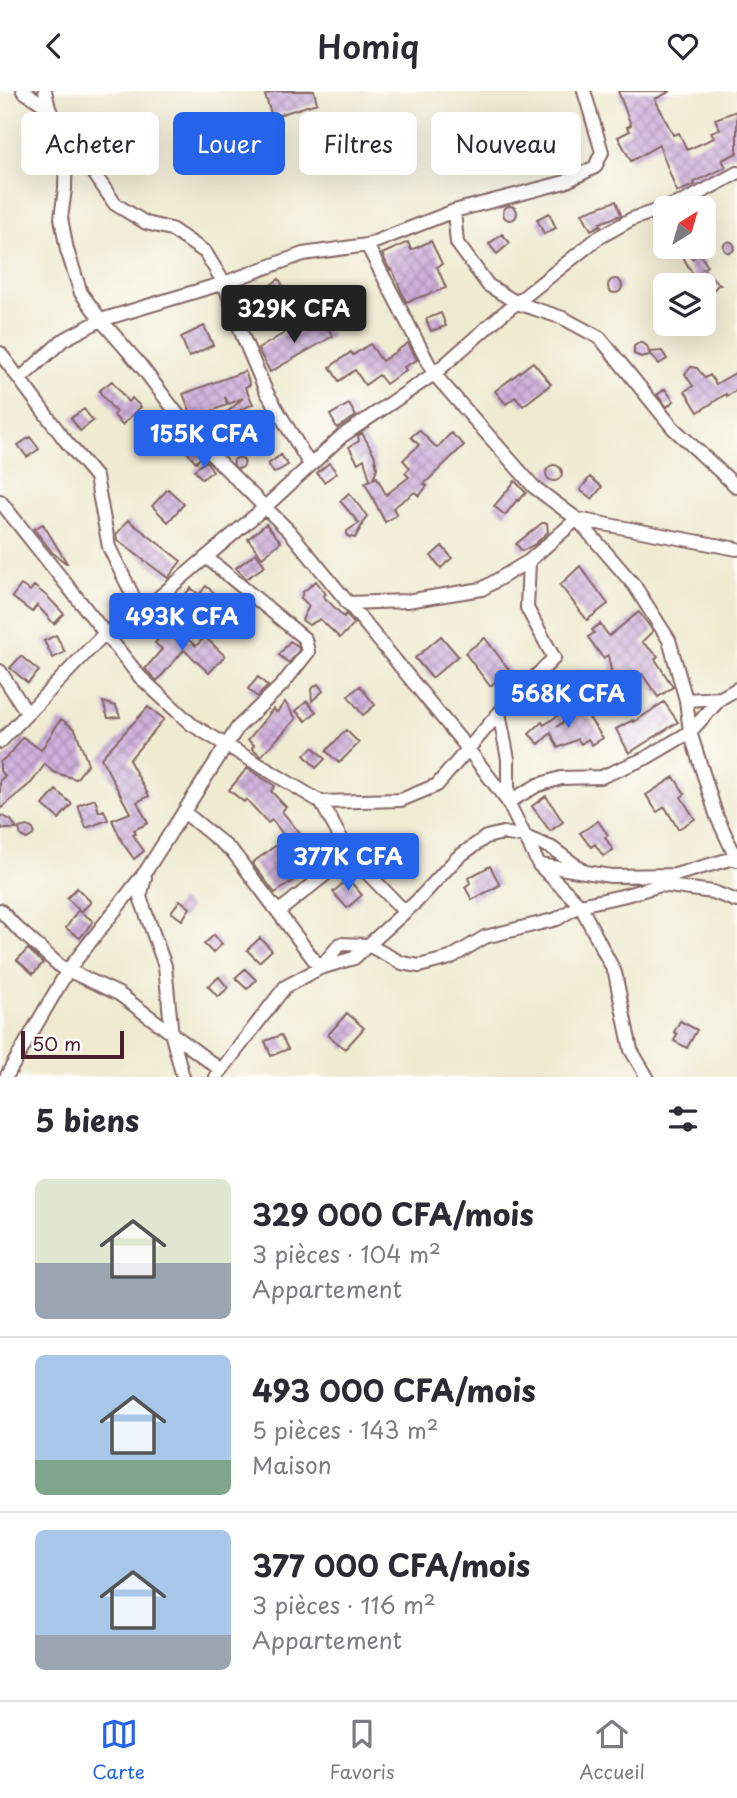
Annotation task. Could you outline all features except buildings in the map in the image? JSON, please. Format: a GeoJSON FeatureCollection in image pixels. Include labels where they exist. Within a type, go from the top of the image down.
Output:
{"type":"FeatureCollection","features":[{"type":"Feature","properties":{"kind":"street"},"geometry":{"type":"LineString","coordinates":[[23,91],[49,108]]}},
{"type":"Feature","properties":{"kind":"street"},"geometry":{"type":"LineString","coordinates":[[45,91],[51,112]]}},
{"type":"Feature","properties":{"kind":"street"},"geometry":{"type":"LineString","coordinates":[[20,380],[63,340],[101,320],[224,283],[303,254],[367,245],[454,211],[565,182],[595,167],[602,152],[584,91]]}},
{"type":"Feature","properties":{"kind":"street"},"geometry":{"type":"LineString","coordinates":[[0,742],[106,633],[132,620],[264,508],[342,436],[434,374],[598,238],[632,219],[685,201],[737,173]]}},
{"type":"Feature","properties":{"kind":"street"},"geometry":{"type":"LineString","coordinates":[[65,175],[61,218],[81,293],[197,440],[290,533],[468,749],[508,802],[540,865],[580,905],[615,973],[631,1050],[647,1077]]}},
{"type":"Feature","properties":{"kind":"street"},"geometry":{"type":"LineString","coordinates":[[95,175],[115,204],[146,223],[171,229],[205,252],[224,283],[266,391],[310,465]]}},
{"type":"Feature","properties":{"kind":"street"},"geometry":{"type":"LineString","coordinates":[[454,211],[457,243],[488,285],[517,303],[563,319],[600,338],[673,428],[737,487]]}},
{"type":"Feature","properties":{"kind":"street"},"geometry":{"type":"LineString","coordinates":[[367,245],[434,374],[534,487],[577,519],[634,585],[669,640],[686,700],[690,732],[717,817],[736,858],[675,875],[611,876],[540,865]]}},
{"type":"Feature","properties":{"kind":"street"},"geometry":{"type":"LineString","coordinates":[[0,352],[96,477],[109,547],[132,594],[132,620]]}},
{"type":"Feature","properties":{"kind":"street"},"geometry":{"type":"LineString","coordinates":[[0,501],[140,677],[191,724],[321,802],[350,855],[405,912]]}},
{"type":"Feature","properties":{"kind":"street"},"geometry":{"type":"LineString","coordinates":[[577,519],[737,549]]}},
{"type":"Feature","properties":{"kind":"street"},"geometry":{"type":"LineString","coordinates":[[347,603],[407,601],[482,589],[528,561],[577,519]]}},
{"type":"Feature","properties":{"kind":"street"},"geometry":{"type":"LineString","coordinates":[[6,1077],[68,970],[146,871],[238,727],[282,685],[308,652],[305,639],[206,557]]}},
{"type":"Feature","properties":{"kind":"street"},"geometry":{"type":"LineString","coordinates":[[321,802],[401,800],[437,785],[499,713],[554,658],[527,608],[528,561]]}},
{"type":"Feature","properties":{"kind":"street"},"geometry":{"type":"LineString","coordinates":[[0,671],[27,713]]}},
{"type":"Feature","properties":{"kind":"street"},"geometry":{"type":"LineString","coordinates":[[508,802],[538,785],[561,778],[601,777],[646,758],[690,732],[720,698],[737,689]]}},
{"type":"Feature","properties":{"kind":"street"},"geometry":{"type":"LineString","coordinates":[[686,700],[720,698]]}},
{"type":"Feature","properties":{"kind":"street"},"geometry":{"type":"LineString","coordinates":[[499,713],[508,759],[508,802]]}},
{"type":"Feature","properties":{"kind":"street"},"geometry":{"type":"LineString","coordinates":[[184,812],[233,852],[320,968]]}},
{"type":"Feature","properties":{"kind":"street"},"geometry":{"type":"LineString","coordinates":[[0,910],[61,967],[119,994],[218,1074],[285,987],[320,968],[354,958],[405,912],[457,858],[486,837],[503,833],[525,837],[552,848],[586,872]]}},
{"type":"Feature","properties":{"kind":"street"},"geometry":{"type":"LineString","coordinates":[[278,912],[350,855]]}},
{"type":"Feature","properties":{"kind":"street"},"geometry":{"type":"LineString","coordinates":[[146,871],[140,897],[165,966],[172,1036],[183,1077]]}},
{"type":"Feature","properties":{"kind":"street"},"geometry":{"type":"LineString","coordinates":[[368,946],[402,963],[419,966],[450,958],[485,937],[526,929],[557,919],[580,905],[661,885],[713,892],[737,901]]}}]}
